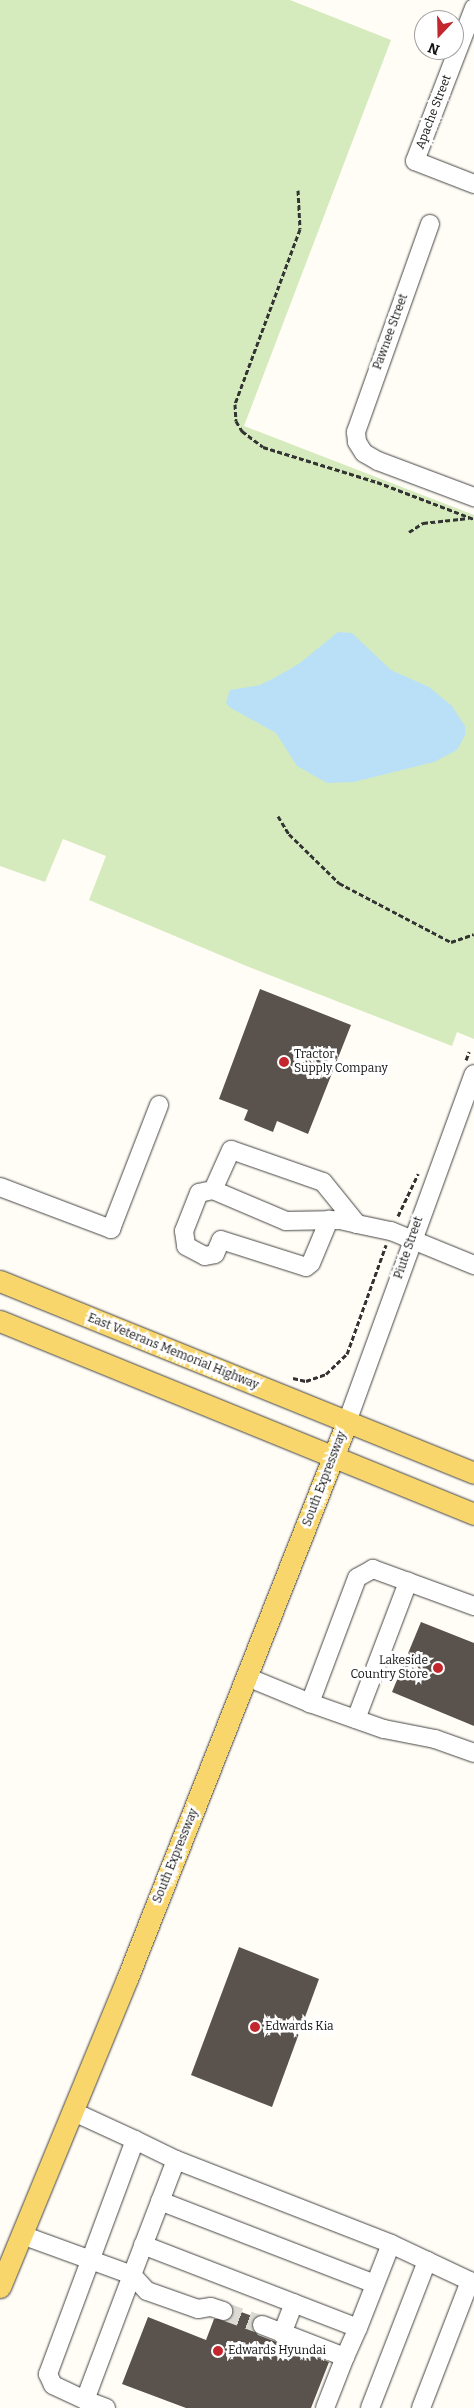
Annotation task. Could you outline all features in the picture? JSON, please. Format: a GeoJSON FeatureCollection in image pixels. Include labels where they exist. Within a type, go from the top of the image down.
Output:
{"type":"FeatureCollection","features":[{"type":"Feature","properties":{"kind":"main road","name":"East Veterans Memorial Highway"},"geometry":{"type":"LineString","coordinates":[[0,1281],[474,1473]]}},
{"type":"Feature","properties":{"kind":"main road"},"geometry":{"type":"LineString","coordinates":[[0,1321],[474,1514]]}},
{"type":"Feature","properties":{"kind":"main road","name":"South Expressway"},"geometry":{"type":"LineString","coordinates":[[0,2287],[74,2112],[347,1422]]}},
{"type":"Feature","properties":{"kind":"street","name":"Apache Street"},"geometry":{"type":"LineString","coordinates":[[474,8],[415,161],[474,184]]}},
{"type":"Feature","properties":{"kind":"street","name":"Pawnee Street"},"geometry":{"type":"LineString","coordinates":[[430,224],[356,432],[357,442],[364,453],[378,461],[474,497]]}},
{"type":"Feature","properties":{"kind":"street","name":"Piute Street"},"geometry":{"type":"LineString","coordinates":[[347,1422],[474,1074]]}},
{"type":"Feature","properties":{"kind":"street"},"geometry":{"type":"LineString","coordinates":[[0,1187],[111,1229],[159,1106]]}},
{"type":"Feature","properties":{"kind":"street"},"geometry":{"type":"LineString","coordinates":[[213,1190],[231,1150],[323,1182],[357,1224]]}},
{"type":"Feature","properties":{"kind":"street"},"geometry":{"type":"LineString","coordinates":[[329,1220],[311,1262],[306,1267],[221,1240],[215,1254],[205,1256],[186,1246],[184,1230],[200,1193],[213,1190],[286,1220],[329,1220],[391,1232],[474,1265]]}},
{"type":"Feature","properties":{"kind":"street"},"geometry":{"type":"LineString","coordinates":[[310,1702],[357,1578],[373,1569],[474,1606]]}},
{"type":"Feature","properties":{"kind":"street"},"geometry":{"type":"LineString","coordinates":[[356,1719],[408,1582]]}},
{"type":"Feature","properties":{"kind":"street"},"geometry":{"type":"LineString","coordinates":[[247,1677],[384,1729],[435,1739],[474,1754]]}},
{"type":"Feature","properties":{"kind":"street"},"geometry":{"type":"LineString","coordinates":[[74,2112],[176,2160],[391,2244],[472,2282],[421,2408]]}},
{"type":"Feature","properties":{"kind":"street"},"geometry":{"type":"LineString","coordinates":[[106,2408],[53,2385],[48,2374],[135,2140]]}},
{"type":"Feature","properties":{"kind":"street"},"geometry":{"type":"LineString","coordinates":[[85,2400],[176,2160]]}},
{"type":"Feature","properties":{"kind":"street"},"geometry":{"type":"LineString","coordinates":[[160,2201],[375,2284]]}},
{"type":"Feature","properties":{"kind":"street"},"geometry":{"type":"LineString","coordinates":[[22,2234],[132,2275],[146,2290],[198,2309],[211,2307],[223,2311]]}},
{"type":"Feature","properties":{"kind":"street"},"geometry":{"type":"LineString","coordinates":[[325,2408],[391,2244]]}},
{"type":"Feature","properties":{"kind":"street"},"geometry":{"type":"LineString","coordinates":[[143,2245],[358,2328]]}},
{"type":"Feature","properties":{"kind":"street"},"geometry":{"type":"LineString","coordinates":[[370,2408],[427,2261]]}},
{"type":"Feature","properties":{"kind":"street"},"geometry":{"type":"LineString","coordinates":[[282,2334],[294,2303]]}},
{"type":"Feature","properties":{"kind":"street"},"geometry":{"type":"LineString","coordinates":[[262,2325],[345,2357]]}},
{"type":"Feature","properties":{"kind":"path"},"geometry":{"type":"LineString","coordinates":[[298,190],[300,229],[237,399],[236,421],[242,431],[262,447],[385,485],[472,518]]}},
{"type":"Feature","properties":{"kind":"path"},"geometry":{"type":"LineString","coordinates":[[409,532],[424,523],[472,518]]}},
{"type":"Feature","properties":{"kind":"path"},"geometry":{"type":"LineString","coordinates":[[278,816],[296,841],[339,883],[451,942],[474,934]]}},
{"type":"Feature","properties":{"kind":"green space"},"geometry":{"type":"Polygon","coordinates":[[[0,0],[290,0],[391,40],[244,426],[474,515],[474,1039],[457,1032],[452,1046],[244,965],[89,900],[106,856],[63,839],[45,882],[0,866],[0,0]]]}},
{"type":"Feature","properties":{"kind":"water"},"geometry":{"type":"Polygon","coordinates":[[[338,632],[352,633],[391,670],[429,687],[452,706],[465,726],[465,735],[457,750],[434,762],[354,782],[327,783],[297,766],[276,733],[229,707],[226,702],[230,690],[260,685],[276,677],[300,663],[338,632]]]}},
{"type":"Feature","properties":{"kind":"building","name":"Tractor Supply Company"},"geometry":{"type":"Polygon","coordinates":[[[260,989],[351,1025],[308,1134],[277,1121],[273,1132],[244,1120],[248,1110],[219,1099],[260,989]]]}},
{"type":"Feature","properties":{"kind":"building","name":"Lakeside Country Store"},"geometry":{"type":"Polygon","coordinates":[[[421,1622],[474,1643],[474,1726],[392,1692],[421,1622]]]}},
{"type":"Feature","properties":{"kind":"building","name":"Edwards Kia"},"geometry":{"type":"Polygon","coordinates":[[[239,1947],[319,1979],[272,2107],[191,2075],[239,1947]]]}},
{"type":"Feature","properties":{"kind":"building","name":"Edwards Hyundai"},"geometry":{"type":"Polygon","coordinates":[[[233,2309],[255,2317],[251,2326],[258,2335],[329,2362],[311,2408],[186,2408],[122,2384],[148,2317],[206,2340],[214,2319],[230,2319],[233,2309]]]}},
{"type":"Feature","properties":{"kind":"tunnel"},"geometry":{"type":"LineString","coordinates":[[223,2311],[262,2325]]}},
{"type":"Feature","properties":{"kind":"place","name":"Tractor Supply Company"},"geometry":{"type":"Point","coordinates":[284,1062]}},
{"type":"Feature","properties":{"kind":"place","name":"Lakeside Country Store"},"geometry":{"type":"Point","coordinates":[438,1668]}},
{"type":"Feature","properties":{"kind":"place","name":"Edwards Kia"},"geometry":{"type":"Point","coordinates":[255,2027]}},
{"type":"Feature","properties":{"kind":"place","name":"Edwards Hyundai"},"geometry":{"type":"Point","coordinates":[218,2351]}}]}
